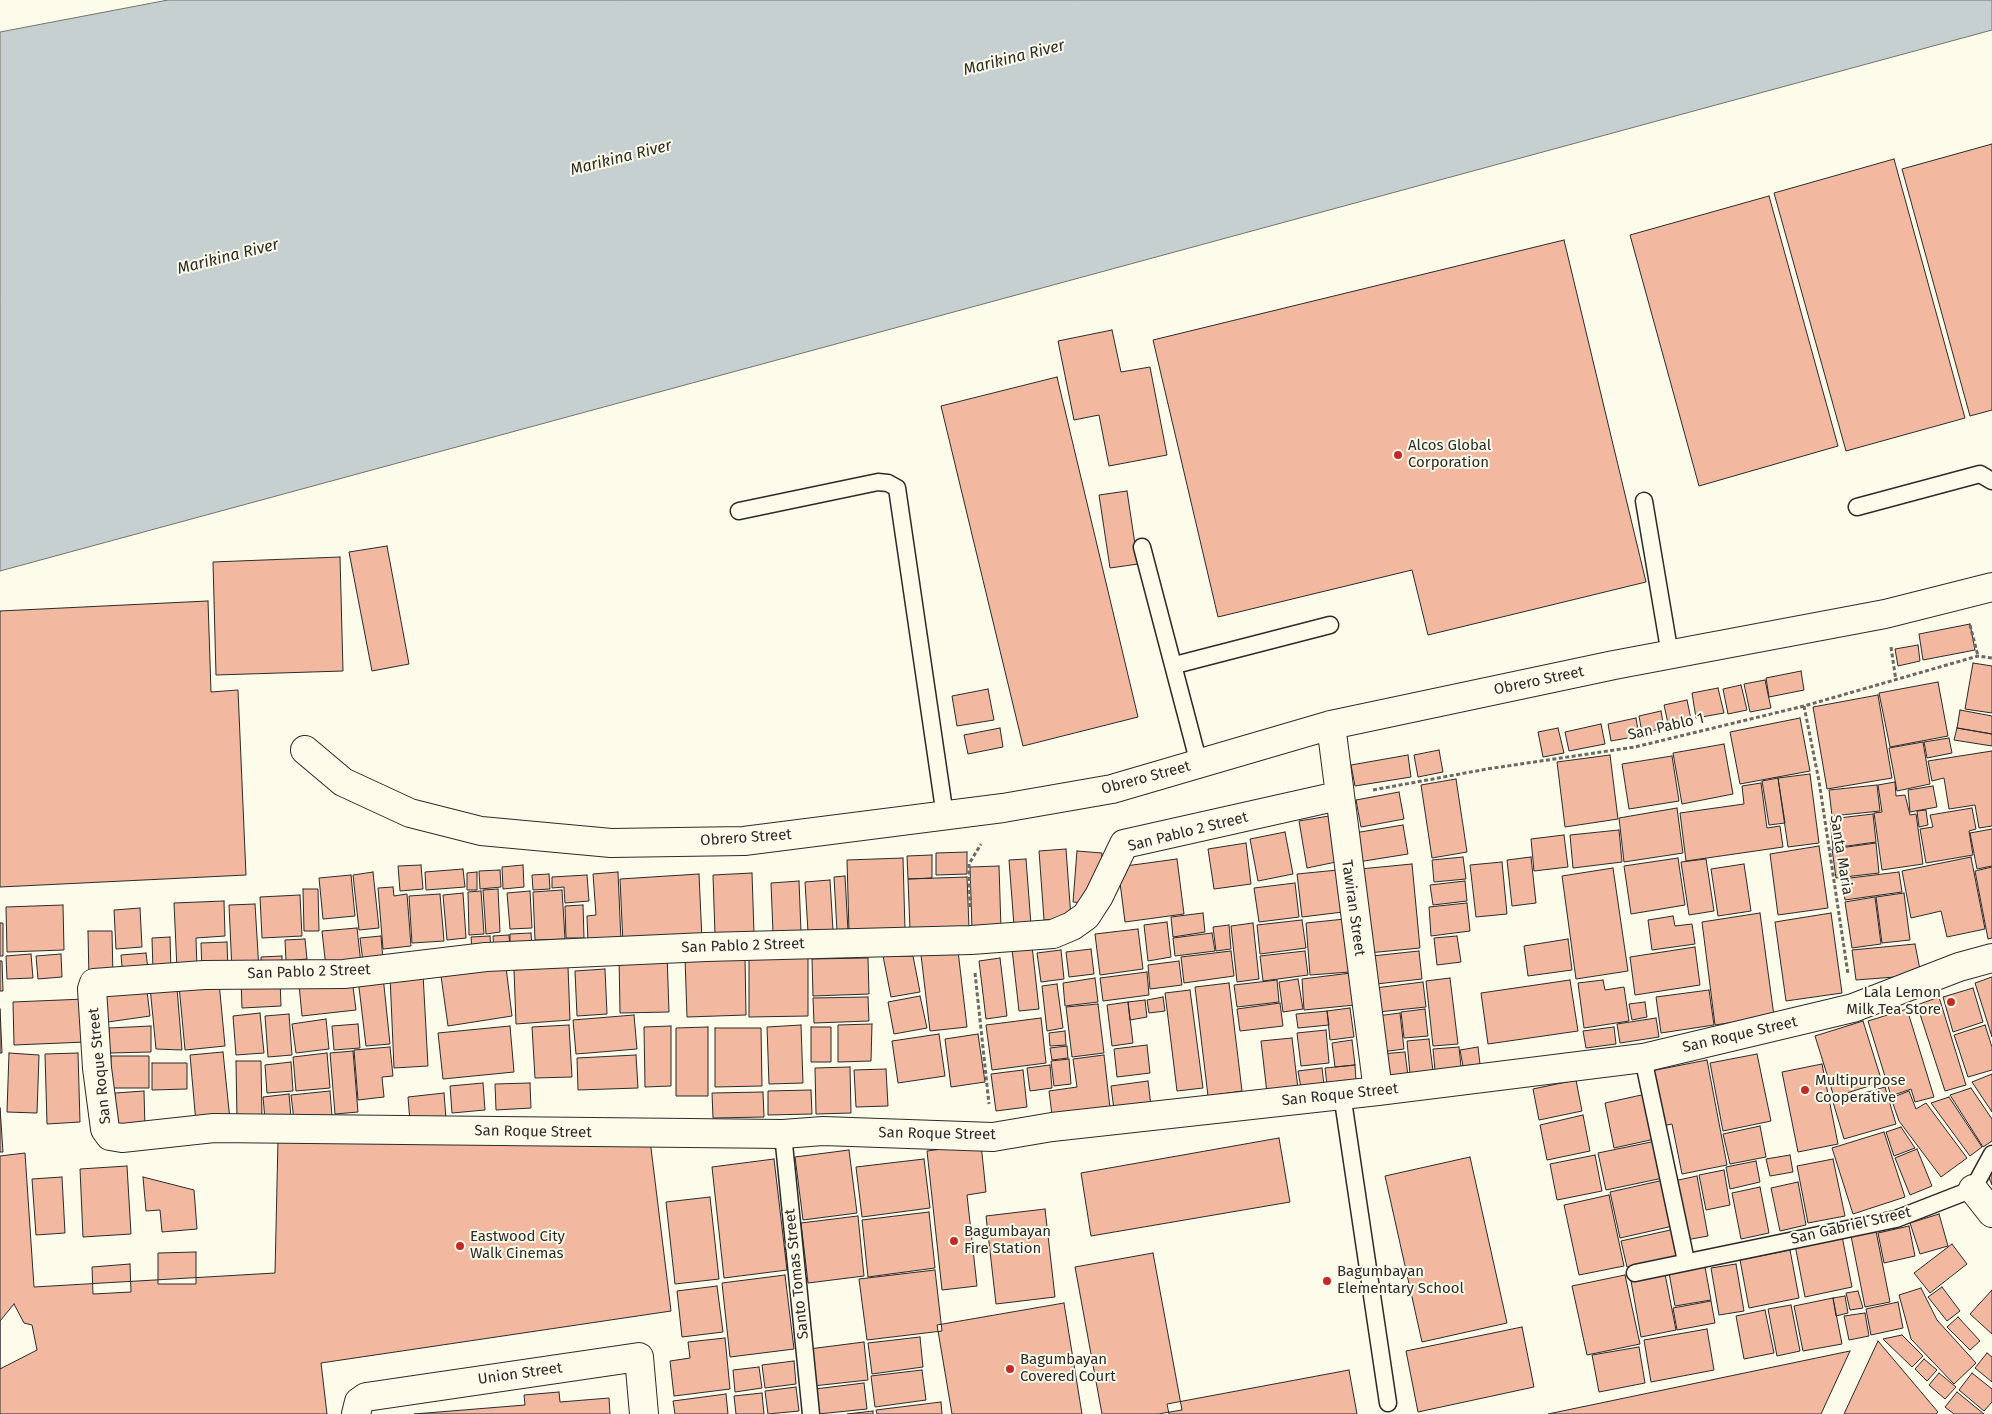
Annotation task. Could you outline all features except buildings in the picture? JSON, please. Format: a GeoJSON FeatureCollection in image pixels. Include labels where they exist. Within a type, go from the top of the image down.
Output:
{"type":"FeatureCollection","features":[{"type":"Feature","properties":{"kind":"street","name":"Obrero Street"},"geometry":{"type":"LineString","coordinates":[[304,750],[343,782],[410,813],[481,831],[611,843],[744,841],[1003,808],[1112,789],[1331,726],[1670,655],[1885,614],[1992,587]]}},
{"type":"Feature","properties":{"kind":"street","name":"Tawiran Street"},"geometry":{"type":"LineString","coordinates":[[1331,726],[1338,796],[1378,1091]]}},
{"type":"Feature","properties":{"kind":"street","name":"San Pablo 2 Street"},"geometry":{"type":"LineString","coordinates":[[94,983],[204,975],[344,974],[505,956],[706,947],[971,940],[1053,934],[1072,926],[1086,916],[1099,896],[1124,844],[1338,796]]}},
{"type":"Feature","properties":{"kind":"street","name":"San Roque Street"},"geometry":{"type":"LineString","coordinates":[[94,983],[92,989],[97,1068],[105,1129],[110,1136],[122,1138],[214,1128],[783,1134],[823,1131],[993,1137],[1052,1127],[1378,1091],[1643,1058],[1853,1008],[1959,967],[1992,958]]}},
{"type":"Feature","properties":{"kind":"street"},"geometry":{"type":"LineString","coordinates":[[1973,1189],[1992,1213]]}},
{"type":"Feature","properties":{"kind":"street","name":"Union Street"},"geometry":{"type":"LineString","coordinates":[[356,1414],[359,1402],[366,1397],[639,1357],[644,1414]]}},
{"type":"Feature","properties":{"kind":"lane"},"geometry":{"type":"LineString","coordinates":[[1857,507],[1980,474],[1992,481]]}},
{"type":"Feature","properties":{"kind":"lane"},"geometry":{"type":"LineString","coordinates":[[740,511],[878,482],[888,482],[897,488],[945,816]]}},
{"type":"Feature","properties":{"kind":"lane"},"geometry":{"type":"LineString","coordinates":[[1644,500],[1670,655]]}},
{"type":"Feature","properties":{"kind":"lane"},"geometry":{"type":"LineString","coordinates":[[1142,547],[1175,665],[1199,764]]}},
{"type":"Feature","properties":{"kind":"lane"},"geometry":{"type":"LineString","coordinates":[[1175,665],[1330,625]]}},
{"type":"Feature","properties":{"kind":"lane"},"geometry":{"type":"LineString","coordinates":[[1643,1058],[1686,1261]]}},
{"type":"Feature","properties":{"kind":"lane"},"geometry":{"type":"LineString","coordinates":[[1342,1094],[1388,1404]]}},
{"type":"Feature","properties":{"kind":"lane","name":"Santo Tomas Street"},"geometry":{"type":"LineString","coordinates":[[783,1134],[812,1414]]}},
{"type":"Feature","properties":{"kind":"lane"},"geometry":{"type":"LineString","coordinates":[[1973,1189],[1992,1154]]}},
{"type":"Feature","properties":{"kind":"lane","name":"San Gabriel Street"},"geometry":{"type":"LineString","coordinates":[[1635,1273],[1896,1219],[1973,1189]]}},
{"type":"Feature","properties":{"kind":"path","name":"San Pablo 1"},"geometry":{"type":"LineString","coordinates":[[1338,796],[1487,769],[1634,747],[1804,706],[1978,656],[1992,658]]}},
{"type":"Feature","properties":{"kind":"path","name":"Santa Maria"},"geometry":{"type":"LineString","coordinates":[[1804,706],[1819,781],[1853,1008]]}},
{"type":"Feature","properties":{"kind":"water","name":"Marikina River"},"geometry":{"type":"Polygon","coordinates":[[[168,0],[1992,0],[1992,30],[0,571],[0,32],[168,0]]]}},
{"type":"Feature","properties":{"kind":"place","name":"Alcos Global Corporation"},"geometry":{"type":"Point","coordinates":[1398,455]}},
{"type":"Feature","properties":{"kind":"place","name":"Lala Lemon Milk Tea Store"},"geometry":{"type":"Point","coordinates":[1951,1002]}},
{"type":"Feature","properties":{"kind":"place","name":"Multipurpose Cooperative"},"geometry":{"type":"Point","coordinates":[1805,1090]}},
{"type":"Feature","properties":{"kind":"place","name":"Bagumbayan Fire Station"},"geometry":{"type":"Point","coordinates":[954,1241]}},
{"type":"Feature","properties":{"kind":"place","name":"Eastwood City Walk Cinemas"},"geometry":{"type":"Point","coordinates":[460,1246]}},
{"type":"Feature","properties":{"kind":"place","name":"Bagumbayan Elementary School"},"geometry":{"type":"Point","coordinates":[1327,1281]}},
{"type":"Feature","properties":{"kind":"place","name":"Bagumbayan Covered Court"},"geometry":{"type":"Point","coordinates":[1010,1369]}}]}
